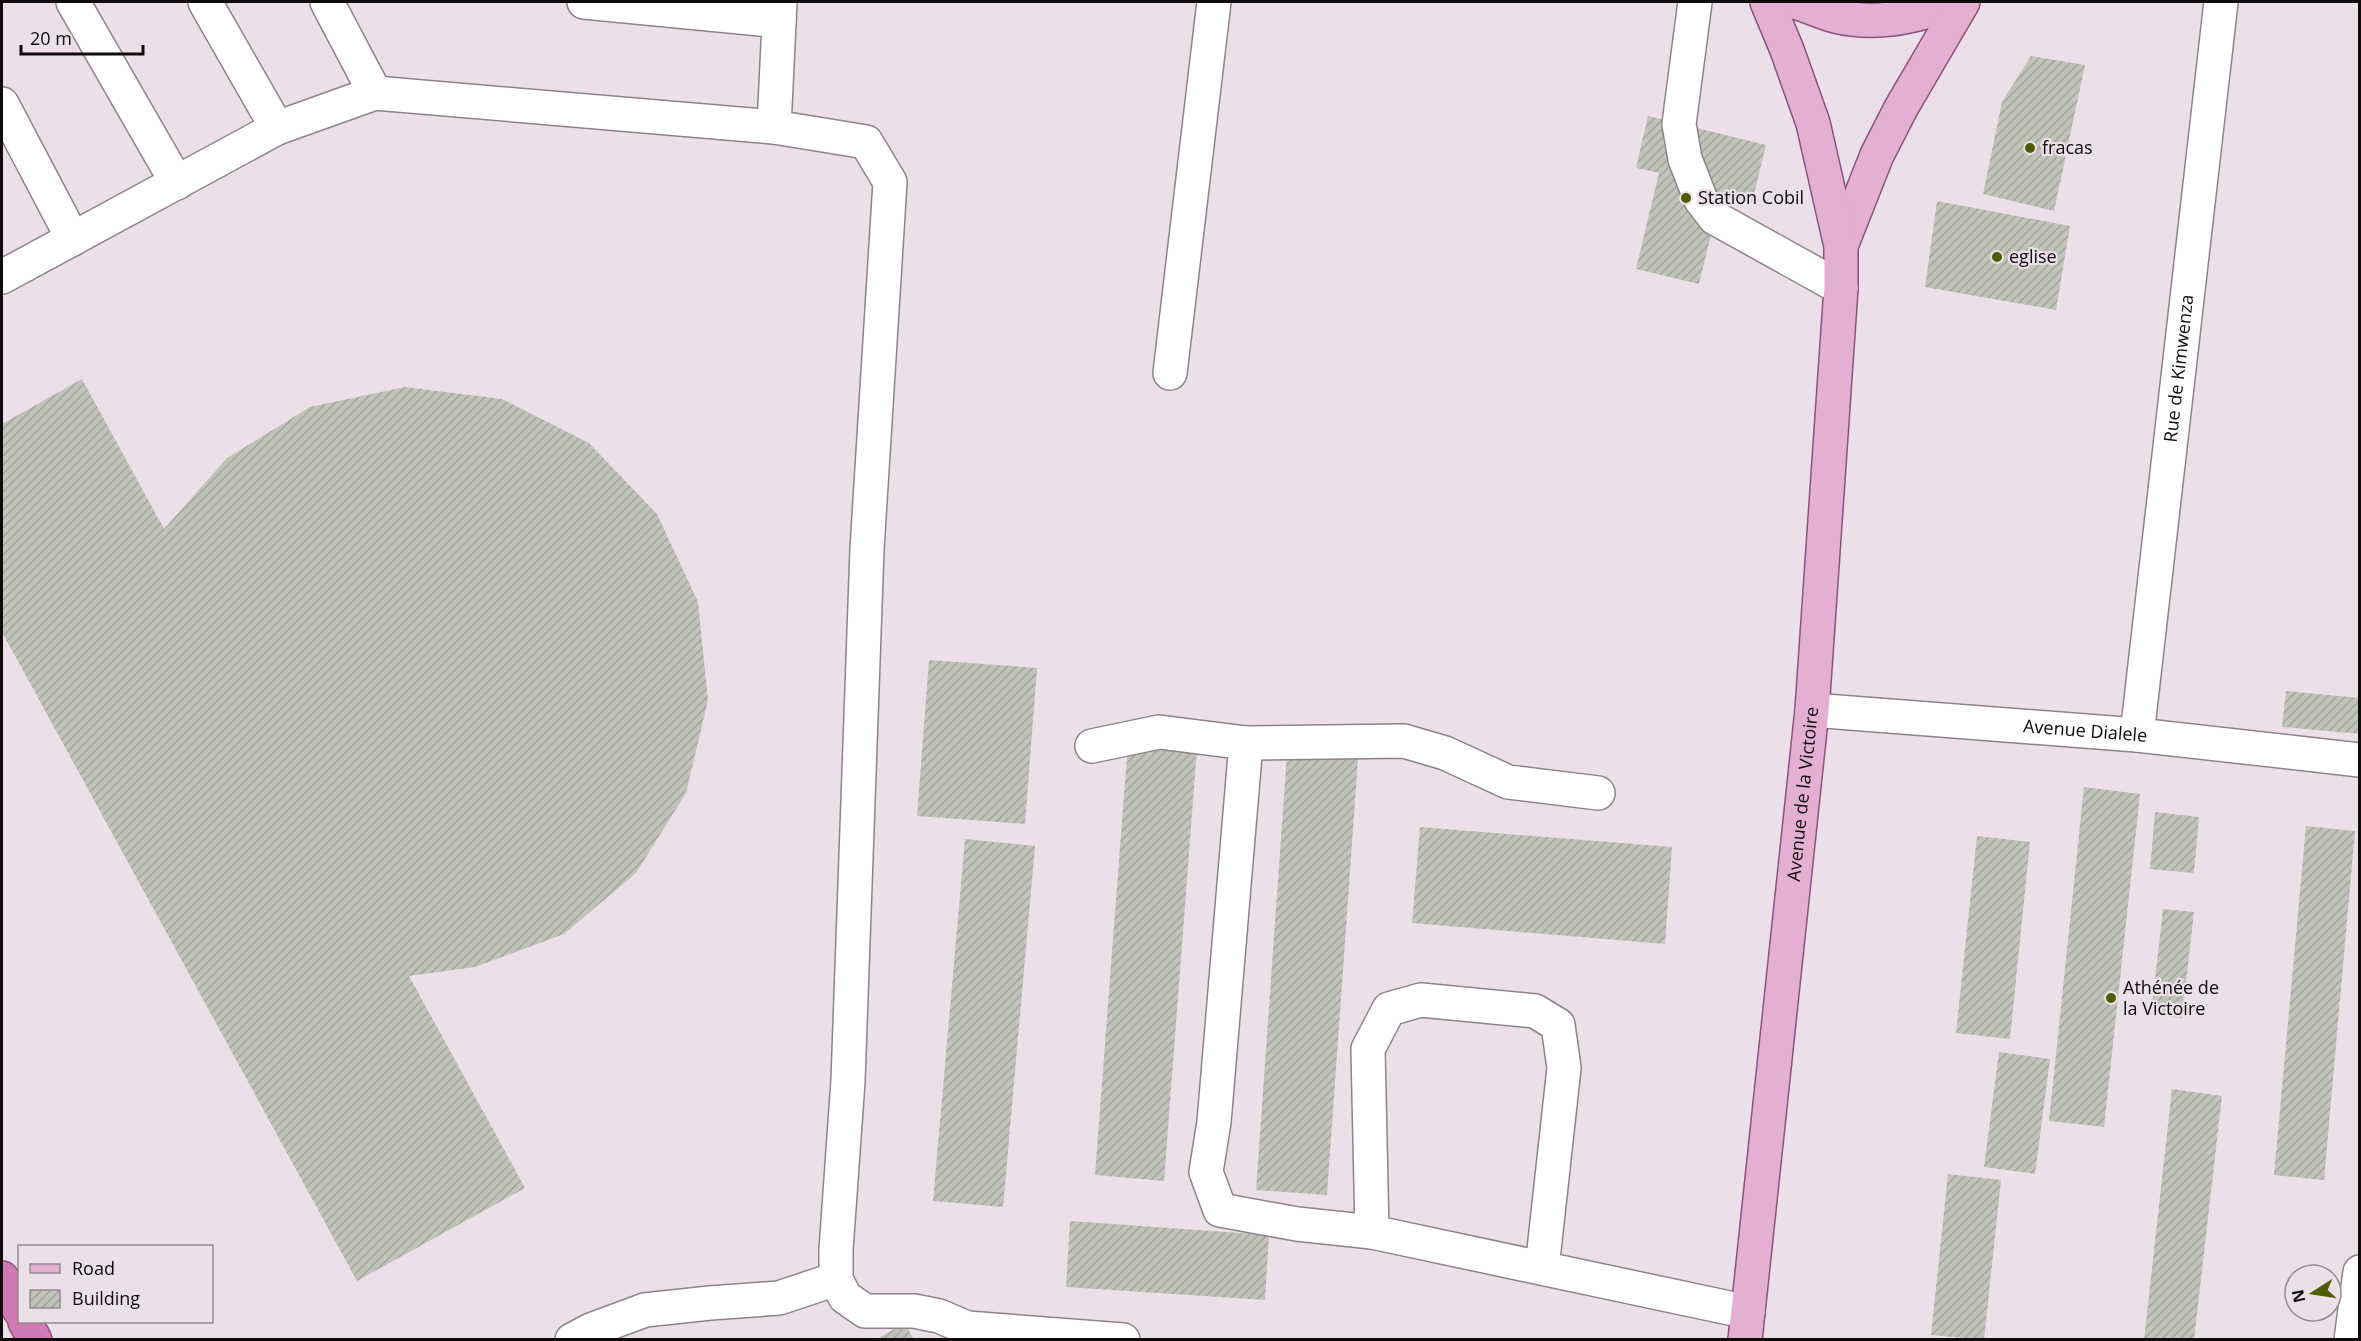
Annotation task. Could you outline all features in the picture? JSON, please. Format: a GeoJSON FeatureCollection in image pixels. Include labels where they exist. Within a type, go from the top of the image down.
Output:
{"type":"FeatureCollection","features":[{"type":"Feature","properties":{"kind":"highway"},"geometry":{"type":"LineString","coordinates":[[2,1278],[18,1307]]}},
{"type":"Feature","properties":{"kind":"highway"},"geometry":{"type":"LineString","coordinates":[[26,1323],[35,1340]]}},
{"type":"Feature","properties":{"kind":"main road"},"geometry":{"type":"LineString","coordinates":[[1767,2],[1813,123],[1841,246]]}},
{"type":"Feature","properties":{"kind":"main road"},"geometry":{"type":"LineString","coordinates":[[1795,2],[1836,16],[1880,21],[1925,14],[1954,2]]}},
{"type":"Feature","properties":{"kind":"main road"},"geometry":{"type":"LineString","coordinates":[[1841,246],[1877,155],[1901,108],[1963,2]]}},
{"type":"Feature","properties":{"kind":"main road","name":"Avenue de la Victoire"},"geometry":{"type":"LineString","coordinates":[[1747,1326],[1812,710],[1841,288],[1841,246]]}},
{"type":"Feature","properties":{"kind":"street"},"geometry":{"type":"LineString","coordinates":[[73,2],[177,183]]}},
{"type":"Feature","properties":{"kind":"street"},"geometry":{"type":"LineString","coordinates":[[205,2],[277,128]]}},
{"type":"Feature","properties":{"kind":"street"},"geometry":{"type":"LineString","coordinates":[[327,2],[375,93]]}},
{"type":"Feature","properties":{"kind":"street"},"geometry":{"type":"LineString","coordinates":[[584,2],[780,11],[774,127]]}},
{"type":"Feature","properties":{"kind":"street"},"geometry":{"type":"LineString","coordinates":[[1170,374],[1214,2]]}},
{"type":"Feature","properties":{"kind":"street"},"geometry":{"type":"LineString","coordinates":[[1695,2],[1678,124],[1684,159],[1701,200],[1715,218],[1841,288]]}},
{"type":"Feature","properties":{"kind":"street","name":"Rue de Kimwenza"},"geometry":{"type":"LineString","coordinates":[[2137,735],[2221,2]]}},
{"type":"Feature","properties":{"kind":"street"},"geometry":{"type":"LineString","coordinates":[[2,277],[277,128],[375,93],[774,127],[866,142],[890,182],[867,561],[848,1081],[836,1250],[836,1280],[845,1297],[865,1311],[914,1311],[939,1316],[974,1334],[1123,1340]]}},
{"type":"Feature","properties":{"kind":"street"},"geometry":{"type":"LineString","coordinates":[[2,104],[73,239]]}},
{"type":"Feature","properties":{"kind":"street","name":"Avenue Dialele"},"geometry":{"type":"LineString","coordinates":[[1812,710],[2137,735],[2360,760]]}},
{"type":"Feature","properties":{"kind":"street"},"geometry":{"type":"LineString","coordinates":[[1092,746],[1159,732],[1246,743],[1404,741],[1445,753],[1508,782],[1598,793]]}},
{"type":"Feature","properties":{"kind":"street"},"geometry":{"type":"LineString","coordinates":[[1246,743],[1214,1122],[1206,1172],[1220,1210],[1297,1224],[1372,1232],[1542,1268],[1747,1326]]}},
{"type":"Feature","properties":{"kind":"street"},"geometry":{"type":"LineString","coordinates":[[1372,1232],[1368,1049],[1389,1009],[1421,1000],[1535,1011],[1558,1025],[1564,1068],[1542,1268]]}},
{"type":"Feature","properties":{"kind":"street"},"geometry":{"type":"LineString","coordinates":[[2351,1340],[2360,1272]]}},
{"type":"Feature","properties":{"kind":"street"},"geometry":{"type":"LineString","coordinates":[[572,1340],[591,1330],[645,1310],[779,1298],[836,1280]]}},
{"type":"Feature","properties":{"kind":"building","name":"fracas"},"geometry":{"type":"Polygon","coordinates":[[[2031,56],[2085,65],[2054,211],[1983,194],[2002,102],[2031,56]]]}},
{"type":"Feature","properties":{"kind":"building","name":"Station Cobil"},"geometry":{"type":"Polygon","coordinates":[[[1648,116],[1766,145],[1752,202],[1721,194],[1699,284],[1636,269],[1659,173],[1636,168],[1648,116]]]}},
{"type":"Feature","properties":{"kind":"building","name":"eglise"},"geometry":{"type":"Polygon","coordinates":[[[1937,201],[2070,226],[2056,310],[1925,287],[1937,201]]]}},
{"type":"Feature","properties":{"kind":"building"},"geometry":{"type":"Polygon","coordinates":[[[82,379],[164,529],[227,458],[310,407],[405,387],[502,399],[589,443],[657,514],[698,602],[708,700],[686,793],[636,873],[564,934],[475,967],[409,976],[525,1188],[357,1281],[2,632],[2,424],[82,379]]]}},
{"type":"Feature","properties":{"kind":"building"},"geometry":{"type":"Polygon","coordinates":[[[929,660],[1037,668],[1025,824],[917,816],[929,660]]]}},
{"type":"Feature","properties":{"kind":"building"},"geometry":{"type":"Polygon","coordinates":[[[2286,691],[2360,698],[2360,734],[2282,727],[2286,691]]]}},
{"type":"Feature","properties":{"kind":"building"},"geometry":{"type":"Polygon","coordinates":[[[1128,743],[1197,748],[1164,1181],[1095,1175],[1128,743]]]}},
{"type":"Feature","properties":{"kind":"building"},"geometry":{"type":"Polygon","coordinates":[[[1287,754],[1358,759],[1327,1195],[1256,1190],[1287,754]]]}},
{"type":"Feature","properties":{"kind":"building"},"geometry":{"type":"Polygon","coordinates":[[[2084,787],[2140,794],[2104,1127],[2049,1121],[2084,787]]]}},
{"type":"Feature","properties":{"kind":"building"},"geometry":{"type":"Polygon","coordinates":[[[2155,812],[2199,817],[2194,873],[2150,869],[2155,812]]]}},
{"type":"Feature","properties":{"kind":"building"},"geometry":{"type":"Polygon","coordinates":[[[2306,826],[2355,831],[2324,1180],[2274,1175],[2306,826]]]}},
{"type":"Feature","properties":{"kind":"building"},"geometry":{"type":"Polygon","coordinates":[[[1420,827],[1672,847],[1665,944],[1412,923],[1420,827]]]}},
{"type":"Feature","properties":{"kind":"building"},"geometry":{"type":"Polygon","coordinates":[[[1977,836],[2030,842],[2010,1039],[1956,1033],[1977,836]]]}},
{"type":"Feature","properties":{"kind":"building"},"geometry":{"type":"Polygon","coordinates":[[[965,839],[1035,846],[1003,1207],[933,1201],[965,839]]]}},
{"type":"Feature","properties":{"kind":"building"},"geometry":{"type":"Polygon","coordinates":[[[2163,909],[2194,912],[2182,1018],[2151,1014],[2163,909]]]}},
{"type":"Feature","properties":{"kind":"building"},"geometry":{"type":"Polygon","coordinates":[[[1999,1052],[2050,1059],[2035,1174],[1984,1167],[1999,1052]]]}},
{"type":"Feature","properties":{"kind":"building"},"geometry":{"type":"Polygon","coordinates":[[[2172,1089],[2222,1096],[2194,1340],[2144,1340],[2172,1089]]]}},
{"type":"Feature","properties":{"kind":"building"},"geometry":{"type":"Polygon","coordinates":[[[1948,1174],[2001,1180],[1984,1340],[1931,1335],[1948,1174]]]}},
{"type":"Feature","properties":{"kind":"building"},"geometry":{"type":"Polygon","coordinates":[[[1070,1221],[1269,1235],[1265,1300],[1066,1287],[1070,1221]]]}},
{"type":"Feature","properties":{"kind":"building"},"geometry":{"type":"Polygon","coordinates":[[[905,1323],[914,1340],[875,1340],[905,1323]]]}},
{"type":"Feature","properties":{"kind":"place","name":"fracas"},"geometry":{"type":"Point","coordinates":[2030,148]}},
{"type":"Feature","properties":{"kind":"place","name":"Station Cobil"},"geometry":{"type":"Point","coordinates":[1686,198]}},
{"type":"Feature","properties":{"kind":"place","name":"eglise"},"geometry":{"type":"Point","coordinates":[1997,257]}},
{"type":"Feature","properties":{"kind":"place","name":"Athénée de la Victoire"},"geometry":{"type":"Point","coordinates":[2111,998]}}]}
